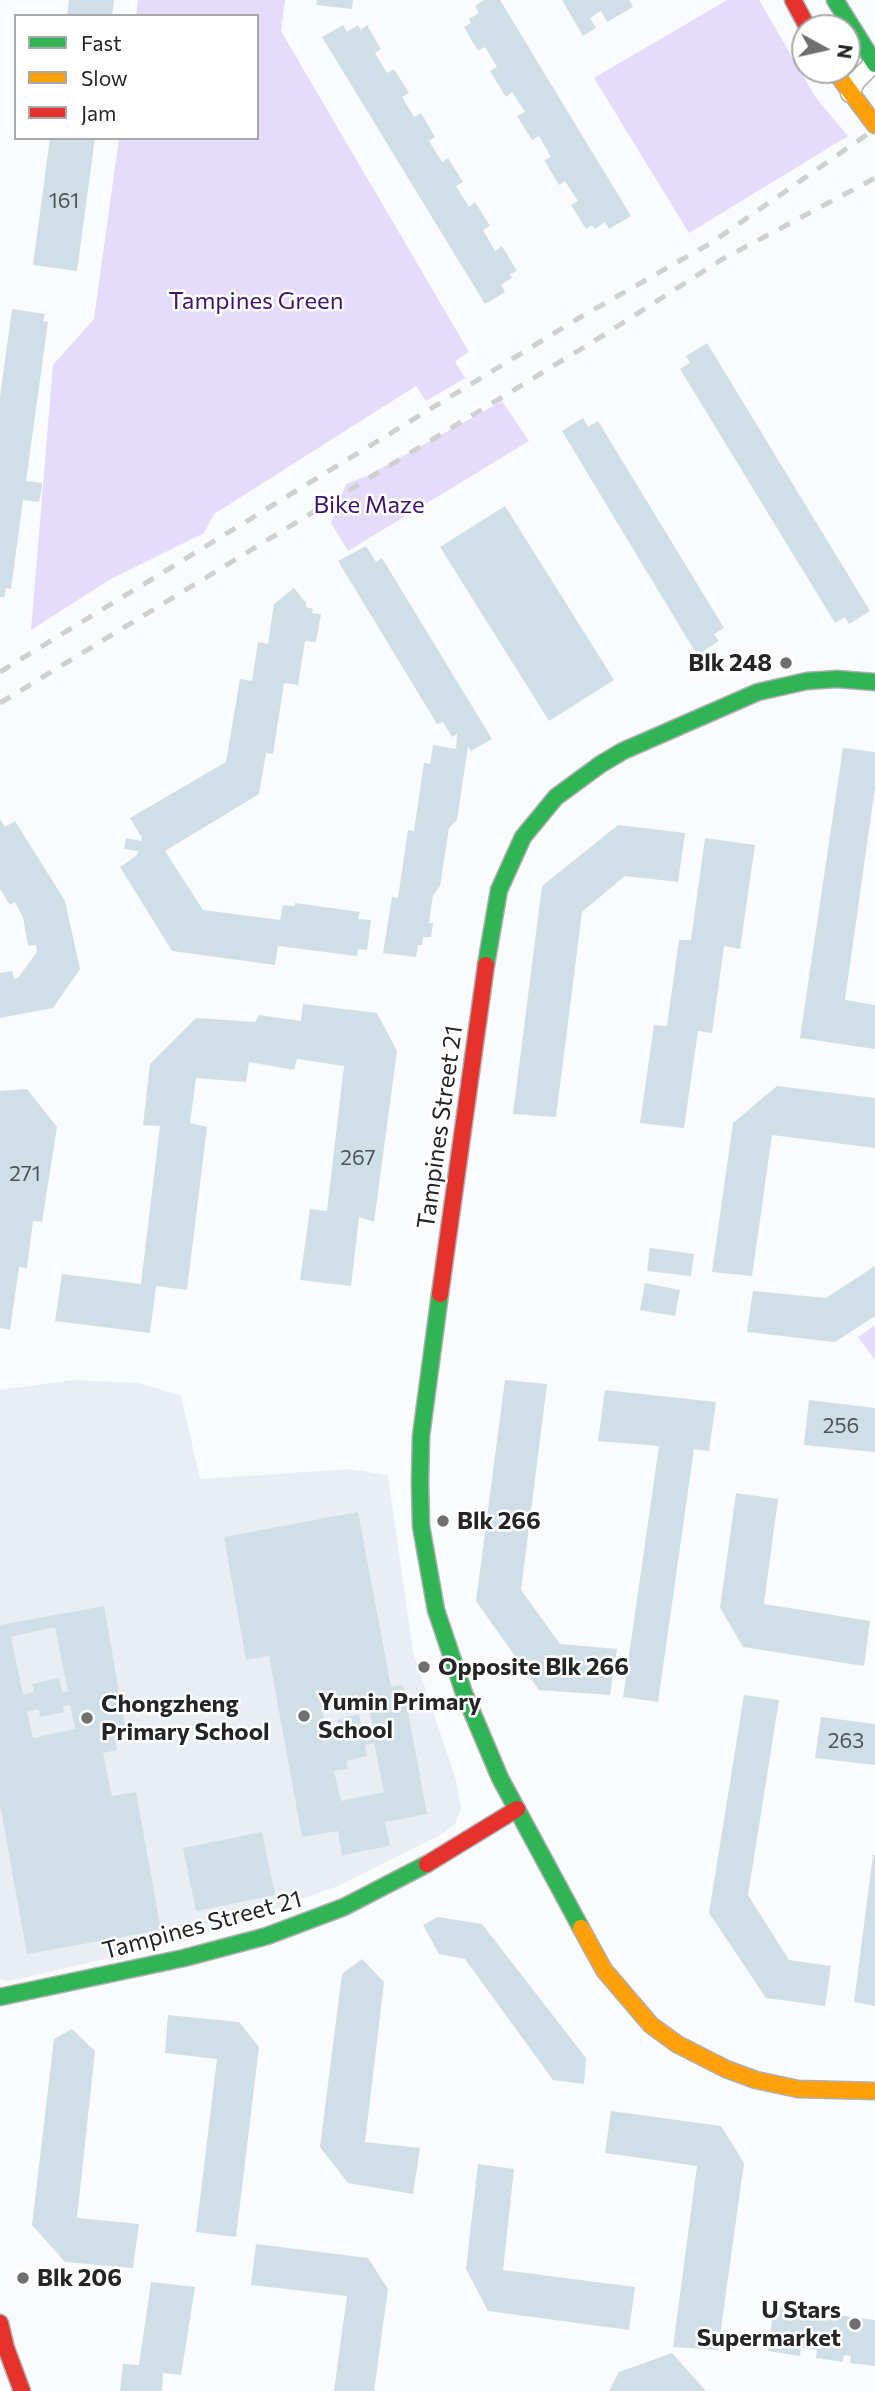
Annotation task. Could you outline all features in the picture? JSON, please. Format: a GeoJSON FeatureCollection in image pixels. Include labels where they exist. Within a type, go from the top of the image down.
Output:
{"type":"FeatureCollection","features":[{"type":"Feature","properties":{"kind":"street"},"geometry":{"type":"LineString","coordinates":[[835,0],[875,63],[856,81],[850,93]]}},
{"type":"Feature","properties":{"kind":"street"},"geometry":{"type":"LineString","coordinates":[[844,84],[875,125]]}},
{"type":"Feature","properties":{"kind":"street","name":"Tampines Street 21"},"geometry":{"type":"LineString","coordinates":[[875,682],[836,679],[784,685],[727,705],[621,752],[573,783],[538,816],[523,837],[499,890],[491,926],[421,1436],[420,1493],[421,1525],[436,1610],[476,1725],[517,1809],[604,1970],[651,2025],[702,2058],[756,2080],[797,2089],[875,2091]]}},
{"type":"Feature","properties":{"kind":"street","name":"Tampines Street 21"},"geometry":{"type":"LineString","coordinates":[[0,1997],[184,1958],[306,1922],[344,1907],[421,1868],[517,1809]]}},
{"type":"Feature","properties":{"kind":"street"},"geometry":{"type":"LineString","coordinates":[[0,2323],[22,2391]]}},
{"type":"Feature","properties":{"kind":"shaded area"},"geometry":{"type":"Polygon","coordinates":[[[73,1380],[139,1383],[181,1396],[200,1479],[351,1469],[388,1475],[413,1652],[456,1780],[461,1808],[455,1824],[439,1836],[338,1886],[192,1939],[9,1981],[0,1979],[0,1390],[73,1380]]]}},
{"type":"Feature","properties":{"kind":"green space","name":"Tampines Green"},"geometry":{"type":"Polygon","coordinates":[[[138,0],[285,0],[281,31],[469,352],[455,361],[465,378],[426,401],[416,386],[214,514],[204,533],[109,580],[31,630],[53,365],[94,319],[119,140],[259,140],[259,14],[136,14],[138,0]]]}},
{"type":"Feature","properties":{"kind":"green space"},"geometry":{"type":"Polygon","coordinates":[[[727,0],[759,0],[791,55],[791,84],[808,84],[816,98],[848,136],[689,233],[594,78],[727,0]]]}},
{"type":"Feature","properties":{"kind":"green space","name":"Bike Maze"},"geometry":{"type":"Polygon","coordinates":[[[502,401],[529,441],[348,551],[331,523],[346,484],[367,476],[502,401]]]}},
{"type":"Feature","properties":{"kind":"green space"},"geometry":{"type":"Polygon","coordinates":[[[875,1325],[875,1360],[858,1337],[875,1325]]]}},
{"type":"Feature","properties":{"kind":"building"},"geometry":{"type":"Polygon","coordinates":[[[69,0],[114,0],[112,14],[67,14],[69,0]]]}},
{"type":"Feature","properties":{"kind":"building"},"geometry":{"type":"Polygon","coordinates":[[[317,0],[353,0],[352,9],[316,5],[317,0]]]}},
{"type":"Feature","properties":{"kind":"building"},"geometry":{"type":"Polygon","coordinates":[[[484,0],[500,0],[631,216],[609,229],[605,222],[595,229],[592,225],[586,229],[571,205],[578,201],[565,181],[559,185],[544,160],[551,157],[539,136],[532,140],[517,116],[525,112],[512,92],[506,97],[490,71],[497,67],[485,47],[478,51],[464,27],[471,23],[469,19],[479,13],[475,6],[484,0]]]}},
{"type":"Feature","properties":{"kind":"building"},"geometry":{"type":"Polygon","coordinates":[[[562,0],[629,0],[633,7],[607,22],[601,11],[590,18],[596,28],[583,36],[562,0]]]}},
{"type":"Feature","properties":{"kind":"building"},"geometry":{"type":"Polygon","coordinates":[[[343,25],[347,32],[358,25],[361,30],[367,25],[381,49],[375,53],[387,73],[394,69],[409,93],[402,97],[414,117],[421,113],[435,137],[429,141],[442,162],[448,158],[463,182],[456,186],[469,207],[475,202],[490,226],[483,230],[495,251],[502,246],[517,271],[510,274],[512,278],[501,285],[505,292],[485,304],[322,37],[343,25]]]}},
{"type":"Feature","properties":{"kind":"building"},"geometry":{"type":"Polygon","coordinates":[[[50,140],[95,140],[77,271],[33,265],[50,140]]]}},
{"type":"Feature","properties":{"kind":"building"},"geometry":{"type":"Polygon","coordinates":[[[12,309],[45,314],[43,321],[48,322],[26,481],[42,483],[42,487],[39,502],[23,500],[11,589],[6,588],[4,597],[0,597],[0,397],[12,309]]]}},
{"type":"Feature","properties":{"kind":"building"},"geometry":{"type":"Polygon","coordinates":[[[707,343],[870,611],[849,624],[845,617],[835,623],[680,369],[690,363],[686,356],[707,343]]]}},
{"type":"Feature","properties":{"kind":"building"},"geometry":{"type":"Polygon","coordinates":[[[583,418],[588,427],[598,421],[724,628],[714,634],[719,641],[697,655],[562,431],[583,418]]]}},
{"type":"Feature","properties":{"kind":"building"},"geometry":{"type":"Polygon","coordinates":[[[505,506],[614,680],[549,721],[440,547],[505,506]]]}},
{"type":"Feature","properties":{"kind":"building"},"geometry":{"type":"Polygon","coordinates":[[[366,546],[376,562],[382,558],[492,739],[471,751],[468,746],[457,820],[449,828],[440,886],[433,895],[429,923],[433,923],[431,937],[423,937],[416,957],[383,953],[392,897],[398,898],[408,830],[414,831],[424,763],[430,764],[433,745],[456,749],[457,734],[452,737],[443,722],[437,724],[338,561],[366,546]]]}},
{"type":"Feature","properties":{"kind":"building"},"geometry":{"type":"Polygon","coordinates":[[[294,588],[306,603],[306,607],[313,609],[312,613],[321,614],[316,642],[305,641],[298,685],[284,683],[273,754],[266,753],[259,794],[165,851],[203,910],[280,920],[283,905],[295,906],[295,903],[360,912],[358,919],[371,920],[367,950],[358,949],[357,956],[278,946],[275,965],[172,951],[120,867],[137,855],[138,851],[124,849],[126,838],[141,841],[142,838],[130,818],[226,762],[240,679],[252,681],[258,642],[268,644],[274,604],[294,588]]]}},
{"type":"Feature","properties":{"kind":"building"},"geometry":{"type":"Polygon","coordinates":[[[843,748],[875,752],[875,787],[845,1000],[875,1005],[875,1049],[800,1038],[843,748]]]}},
{"type":"Feature","properties":{"kind":"building"},"geometry":{"type":"Polygon","coordinates":[[[0,819],[5,827],[15,821],[65,901],[80,969],[53,1008],[0,1018],[0,973],[12,971],[14,979],[18,978],[37,952],[36,945],[28,946],[23,917],[15,902],[10,905],[0,889],[0,819]]]}},
{"type":"Feature","properties":{"kind":"building"},"geometry":{"type":"Polygon","coordinates":[[[618,825],[685,833],[678,882],[625,876],[582,912],[556,1117],[513,1114],[542,886],[618,825]]]}},
{"type":"Feature","properties":{"kind":"building"},"geometry":{"type":"Polygon","coordinates":[[[705,838],[755,845],[740,949],[724,946],[712,1033],[698,1031],[684,1128],[640,1123],[654,1025],[667,1026],[679,940],[691,940],[705,838]]]}},
{"type":"Feature","properties":{"kind":"building"},"geometry":{"type":"Polygon","coordinates":[[[303,1004],[377,1013],[397,1051],[374,1222],[359,1217],[351,1286],[300,1280],[310,1209],[327,1211],[344,1066],[297,1059],[294,1070],[249,1062],[246,1082],[196,1078],[190,1123],[207,1127],[187,1290],[156,1286],[150,1333],[55,1321],[62,1274],[141,1284],[160,1126],[143,1125],[150,1064],[196,1018],[255,1022],[259,1015],[301,1021],[303,1004]]]}},
{"type":"Feature","properties":{"kind":"building"},"geometry":{"type":"Polygon","coordinates":[[[777,1086],[875,1098],[875,1148],[772,1135],[752,1276],[712,1272],[733,1123],[777,1086]]]}},
{"type":"Feature","properties":{"kind":"building"},"geometry":{"type":"Polygon","coordinates":[[[27,1089],[57,1127],[42,1222],[33,1221],[27,1268],[19,1267],[10,1330],[0,1328],[0,1091],[27,1089]]]}},
{"type":"Feature","properties":{"kind":"building"},"geometry":{"type":"Polygon","coordinates":[[[650,1248],[694,1254],[691,1276],[647,1271],[650,1248]]]}},
{"type":"Feature","properties":{"kind":"building"},"geometry":{"type":"Polygon","coordinates":[[[875,1266],[875,1316],[835,1342],[747,1332],[753,1291],[826,1298],[875,1266]]]}},
{"type":"Feature","properties":{"kind":"building"},"geometry":{"type":"Polygon","coordinates":[[[645,1283],[680,1290],[675,1316],[640,1310],[645,1283]]]}},
{"type":"Feature","properties":{"kind":"building"},"geometry":{"type":"Polygon","coordinates":[[[505,1380],[547,1384],[521,1590],[560,1644],[617,1649],[610,1695],[539,1690],[476,1601],[505,1380]]]}},
{"type":"Feature","properties":{"kind":"building"},"geometry":{"type":"Polygon","coordinates":[[[605,1390],[716,1402],[709,1451],[694,1449],[658,1702],[623,1697],[659,1446],[598,1441],[605,1390]]]}},
{"type":"Feature","properties":{"kind":"building"},"geometry":{"type":"Polygon","coordinates":[[[809,1400],[875,1408],[875,1452],[804,1445],[809,1400]]]}},
{"type":"Feature","properties":{"kind":"building"},"geometry":{"type":"Polygon","coordinates":[[[736,1493],[778,1499],[764,1604],[870,1621],[864,1666],[743,1647],[720,1608],[736,1493]]]}},
{"type":"Feature","properties":{"kind":"building"},"geometry":{"type":"Polygon","coordinates":[[[358,1512],[391,1687],[403,1685],[427,1814],[385,1822],[390,1846],[342,1855],[338,1831],[302,1837],[269,1656],[246,1660],[224,1537],[358,1512]],[[366,1700],[322,1710],[328,1735],[340,1732],[337,1720],[359,1714],[362,1729],[373,1726],[366,1700]],[[374,1743],[365,1745],[367,1756],[346,1761],[348,1769],[334,1771],[341,1801],[384,1792],[374,1743]]]}},
{"type":"Feature","properties":{"kind":"building"},"geometry":{"type":"Polygon","coordinates":[[[104,1606],[125,1726],[113,1729],[117,1750],[103,1753],[112,1796],[136,1792],[161,1930],[27,1954],[0,1804],[0,1625],[104,1606]],[[55,1627],[11,1637],[23,1695],[34,1692],[32,1684],[59,1678],[62,1692],[68,1691],[55,1627]],[[70,1705],[63,1706],[64,1712],[40,1717],[39,1709],[27,1712],[33,1738],[75,1729],[70,1705]]]}},
{"type":"Feature","properties":{"kind":"building"},"geometry":{"type":"Polygon","coordinates":[[[744,1695],[779,1700],[748,1895],[789,1960],[831,1966],[825,2006],[766,1998],[709,1913],[744,1695]]]}},
{"type":"Feature","properties":{"kind":"building"},"geometry":{"type":"Polygon","coordinates":[[[821,1717],[875,1724],[875,1765],[815,1758],[821,1717]]]}},
{"type":"Feature","properties":{"kind":"building"},"geometry":{"type":"Polygon","coordinates":[[[262,1832],[275,1895],[196,1911],[183,1848],[262,1832]]]}},
{"type":"Feature","properties":{"kind":"building"},"geometry":{"type":"Polygon","coordinates":[[[875,1855],[875,2006],[854,2002],[875,1855]]]}},
{"type":"Feature","properties":{"kind":"building"},"geometry":{"type":"Polygon","coordinates":[[[438,1917],[482,1924],[586,2058],[584,2084],[553,2080],[465,1959],[439,1954],[423,1925],[438,1917]]]}},
{"type":"Feature","properties":{"kind":"building"},"geometry":{"type":"Polygon","coordinates":[[[362,1959],[384,1982],[365,2142],[420,2148],[413,2194],[348,2183],[320,2147],[342,1974],[362,1959]]]}},
{"type":"Feature","properties":{"kind":"building"},"geometry":{"type":"Polygon","coordinates":[[[168,2015],[239,2022],[259,2047],[236,2237],[196,2232],[217,2059],[165,2053],[168,2015]]]}},
{"type":"Feature","properties":{"kind":"building"},"geometry":{"type":"Polygon","coordinates":[[[72,2029],[95,2051],[77,2218],[139,2224],[133,2268],[65,2262],[32,2225],[54,2039],[72,2029]]]}},
{"type":"Feature","properties":{"kind":"building"},"geometry":{"type":"Polygon","coordinates":[[[611,2111],[721,2126],[744,2163],[718,2350],[673,2347],[697,2166],[605,2153],[611,2111]]]}},
{"type":"Feature","properties":{"kind":"building"},"geometry":{"type":"Polygon","coordinates":[[[478,2164],[514,2169],[503,2270],[635,2287],[629,2330],[488,2311],[466,2269],[478,2164]]]}},
{"type":"Feature","properties":{"kind":"building"},"geometry":{"type":"Polygon","coordinates":[[[256,2244],[368,2258],[388,2289],[374,2391],[334,2391],[347,2296],[251,2285],[256,2244]]]}},
{"type":"Feature","properties":{"kind":"building"},"geometry":{"type":"Polygon","coordinates":[[[151,2282],[195,2287],[181,2375],[163,2373],[162,2391],[120,2391],[123,2364],[139,2365],[151,2282]]]}},
{"type":"Feature","properties":{"kind":"building"},"geometry":{"type":"Polygon","coordinates":[[[774,2306],[875,2320],[875,2366],[850,2363],[851,2356],[844,2355],[843,2362],[816,2358],[817,2350],[801,2348],[800,2356],[768,2351],[774,2306]]]}},
{"type":"Feature","properties":{"kind":"building"},"geometry":{"type":"Polygon","coordinates":[[[672,2353],[706,2391],[609,2391],[619,2372],[672,2353]]]}},
{"type":"Feature","properties":{"kind":"railway"},"geometry":{"type":"LineString","coordinates":[[0,672],[579,318],[711,243],[875,129]]}},
{"type":"Feature","properties":{"kind":"railway"},"geometry":{"type":"LineString","coordinates":[[0,703],[599,338],[721,260],[875,178]]}},
{"type":"Feature","properties":{"kind":"traffic: fast"},"geometry":{"type":"LineString","coordinates":[[835,0],[875,64]]}},
{"type":"Feature","properties":{"kind":"traffic: fast"},"geometry":{"type":"LineString","coordinates":[[486,965],[499,890],[523,837],[556,797],[601,764],[623,751],[758,692],[807,681],[837,679],[875,682]]}},
{"type":"Feature","properties":{"kind":"traffic: fast"},"geometry":{"type":"LineString","coordinates":[[440,1294],[421,1436],[420,1482],[421,1526],[436,1610],[464,1693],[500,1778],[581,1928]]}},
{"type":"Feature","properties":{"kind":"traffic: fast"},"geometry":{"type":"LineString","coordinates":[[0,1997],[184,1958],[267,1936],[344,1907],[427,1864]]}},
{"type":"Feature","properties":{"kind":"traffic: slow"},"geometry":{"type":"LineString","coordinates":[[844,84],[875,125]]}},
{"type":"Feature","properties":{"kind":"traffic: slow"},"geometry":{"type":"LineString","coordinates":[[581,1928],[604,1970],[651,2025],[677,2044],[726,2069],[756,2080],[798,2089],[875,2091]]}},
{"type":"Feature","properties":{"kind":"traffic: jam"},"geometry":{"type":"LineString","coordinates":[[793,0],[800,14]]}},
{"type":"Feature","properties":{"kind":"traffic: jam"},"geometry":{"type":"LineString","coordinates":[[440,1294],[486,965]]}},
{"type":"Feature","properties":{"kind":"traffic: jam"},"geometry":{"type":"LineString","coordinates":[[427,1864],[517,1809]]}},
{"type":"Feature","properties":{"kind":"traffic: jam"},"geometry":{"type":"LineString","coordinates":[[0,2323],[22,2391]]}},
{"type":"Feature","properties":{"kind":"place","name":"Blk 248"},"geometry":{"type":"Point","coordinates":[786,663]}},
{"type":"Feature","properties":{"kind":"place","name":"Blk 266"},"geometry":{"type":"Point","coordinates":[443,1521]}},
{"type":"Feature","properties":{"kind":"place","name":"Opposite Blk 266"},"geometry":{"type":"Point","coordinates":[424,1667]}},
{"type":"Feature","properties":{"kind":"place","name":"Yumin Primary School"},"geometry":{"type":"Point","coordinates":[304,1716]}},
{"type":"Feature","properties":{"kind":"place","name":"Chongzheng Primary School"},"geometry":{"type":"Point","coordinates":[87,1718]}},
{"type":"Feature","properties":{"kind":"place","name":"Blk 206"},"geometry":{"type":"Point","coordinates":[23,2278]}},
{"type":"Feature","properties":{"kind":"place","name":"U Stars Supermarket"},"geometry":{"type":"Point","coordinates":[855,2324]}}]}
